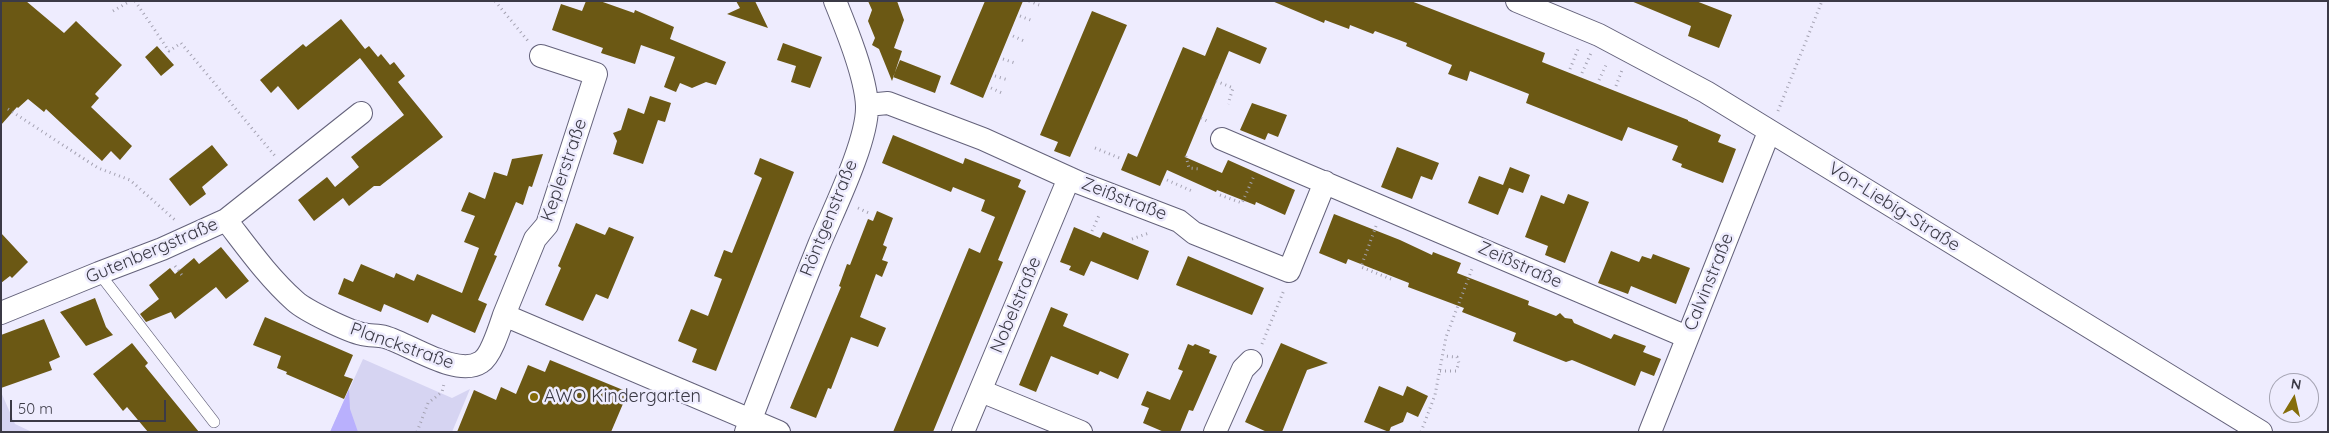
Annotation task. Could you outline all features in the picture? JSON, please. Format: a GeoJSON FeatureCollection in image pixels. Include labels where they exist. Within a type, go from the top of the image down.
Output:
{"type":"FeatureCollection","features":[{"type":"Feature","properties":{"kind":"street","name":"Röntgenstraße"},"geometry":{"type":"LineString","coordinates":[[749,426],[780,342],[853,161],[866,120],[867,105],[856,60],[835,1]]}},
{"type":"Feature","properties":{"kind":"street","name":"Von-Liebig-Straße"},"geometry":{"type":"LineString","coordinates":[[1517,1],[1615,43],[1706,92],[2261,432]]}},
{"type":"Feature","properties":{"kind":"street","name":"Keplerstraße"},"geometry":{"type":"LineString","coordinates":[[504,315],[535,239],[547,225],[596,74],[541,56]]}},
{"type":"Feature","properties":{"kind":"street","name":"Zeißstraße"},"geometry":{"type":"LineString","coordinates":[[867,105],[888,103],[983,139],[1069,178],[1179,221],[1194,233],[1289,271]]}},
{"type":"Feature","properties":{"kind":"street","name":"Gutenbergstraße"},"geometry":{"type":"LineString","coordinates":[[1,314],[98,273],[132,262],[226,220],[361,113]]}},
{"type":"Feature","properties":{"kind":"street","name":"Calvinstraße"},"geometry":{"type":"LineString","coordinates":[[1650,432],[1769,132]]}},
{"type":"Feature","properties":{"kind":"street","name":"Zeißstraße"},"geometry":{"type":"LineString","coordinates":[[1222,139],[1480,247],[1505,261],[1687,337]]}},
{"type":"Feature","properties":{"kind":"street","name":"Nobelstraße"},"geometry":{"type":"LineString","coordinates":[[963,432],[1069,178]]}},
{"type":"Feature","properties":{"kind":"street"},"geometry":{"type":"LineString","coordinates":[[1289,271],[1324,182]]}},
{"type":"Feature","properties":{"kind":"street","name":"Planckstraße"},"geometry":{"type":"LineString","coordinates":[[226,220],[264,268],[296,302],[311,312],[360,334],[385,337],[449,364],[474,366],[483,362],[496,338],[504,315]]}},
{"type":"Feature","properties":{"kind":"street"},"geometry":{"type":"LineString","coordinates":[[504,315],[726,411],[749,426],[778,432]]}},
{"type":"Feature","properties":{"kind":"street"},"geometry":{"type":"LineString","coordinates":[[1215,432],[1243,369],[1251,361]]}},
{"type":"Feature","properties":{"kind":"street"},"geometry":{"type":"LineString","coordinates":[[981,390],[1081,432]]}},
{"type":"Feature","properties":{"kind":"lane"},"geometry":{"type":"LineString","coordinates":[[98,273],[214,422]]}},
{"type":"Feature","properties":{"kind":"path"},"geometry":{"type":"LineString","coordinates":[[113,11],[130,1]]}},
{"type":"Feature","properties":{"kind":"path"},"geometry":{"type":"LineString","coordinates":[[135,1],[170,51],[181,43],[246,124],[288,170]]}},
{"type":"Feature","properties":{"kind":"path"},"geometry":{"type":"LineString","coordinates":[[494,1],[541,56]]}},
{"type":"Feature","properties":{"kind":"path"},"geometry":{"type":"LineString","coordinates":[[1029,1],[1039,6]]}},
{"type":"Feature","properties":{"kind":"path"},"geometry":{"type":"LineString","coordinates":[[1769,132],[1822,1]]}},
{"type":"Feature","properties":{"kind":"path"},"geometry":{"type":"LineString","coordinates":[[1020,16],[1033,21]]}},
{"type":"Feature","properties":{"kind":"path"},"geometry":{"type":"LineString","coordinates":[[1013,36],[1024,41]]}},
{"type":"Feature","properties":{"kind":"path"},"geometry":{"type":"LineString","coordinates":[[1003,59],[1015,63]]}},
{"type":"Feature","properties":{"kind":"path"},"geometry":{"type":"LineString","coordinates":[[995,76],[1008,80]]}},
{"type":"Feature","properties":{"kind":"path"},"geometry":{"type":"LineString","coordinates":[[1216,81],[1234,88],[1228,104]]}},
{"type":"Feature","properties":{"kind":"path"},"geometry":{"type":"LineString","coordinates":[[991,88],[1002,93]]}},
{"type":"Feature","properties":{"kind":"path"},"geometry":{"type":"LineString","coordinates":[[8,109],[98,168],[130,180],[178,222],[186,237]]}},
{"type":"Feature","properties":{"kind":"path"},"geometry":{"type":"LineString","coordinates":[[1095,148],[1122,159]]}},
{"type":"Feature","properties":{"kind":"path"},"geometry":{"type":"LineString","coordinates":[[1186,156],[1189,168],[1201,168]]}},
{"type":"Feature","properties":{"kind":"path"},"geometry":{"type":"LineString","coordinates":[[1220,195],[1242,204],[1262,156]]}},
{"type":"Feature","properties":{"kind":"path"},"geometry":{"type":"LineString","coordinates":[[1167,180],[1192,191]]}},
{"type":"Feature","properties":{"kind":"path"},"geometry":{"type":"LineString","coordinates":[[1383,207],[1361,268],[1391,279]]}},
{"type":"Feature","properties":{"kind":"path"},"geometry":{"type":"LineString","coordinates":[[1421,432],[1435,395],[1446,337],[1480,247]]}},
{"type":"Feature","properties":{"kind":"path"},"geometry":{"type":"LineString","coordinates":[[1251,361],[1256,359],[1290,276],[1289,271]]}},
{"type":"Feature","properties":{"kind":"path"},"geometry":{"type":"LineString","coordinates":[[1440,371],[1453,372],[1458,367],[1457,357],[1448,354],[1443,356]]}},
{"type":"Feature","properties":{"kind":"path"},"geometry":{"type":"LineString","coordinates":[[417,432],[428,403],[442,392],[449,364]]}},
{"type":"Feature","properties":{"kind":"shaded area"},"geometry":{"type":"Polygon","coordinates":[[[363,359],[452,398],[470,389],[452,432],[330,432],[363,359]]]}},
{"type":"Feature","properties":{"kind":"shaded area"},"geometry":{"type":"Polygon","coordinates":[[[349,389],[350,409],[358,432],[330,432],[349,389]]]}},
{"type":"Feature","properties":{"kind":"shaded area"},"geometry":{"type":"Polygon","coordinates":[[[1,392],[15,424],[32,432],[1,432],[1,392]]]}},
{"type":"Feature","properties":{"kind":"building"},"geometry":{"type":"Polygon","coordinates":[[[1,1],[26,1],[64,33],[76,21],[122,65],[95,94],[99,98],[91,107],[132,146],[120,160],[111,151],[102,161],[46,109],[44,112],[28,99],[17,107],[1,125],[1,1]]]}},
{"type":"Feature","properties":{"kind":"building"},"geometry":{"type":"Polygon","coordinates":[[[586,1],[600,1],[634,13],[635,10],[674,27],[670,39],[726,62],[716,85],[706,82],[692,88],[680,83],[676,92],[664,87],[675,57],[641,45],[635,64],[601,53],[603,48],[552,30],[561,4],[582,11],[586,1]]]}},
{"type":"Feature","properties":{"kind":"building"},"geometry":{"type":"Polygon","coordinates":[[[736,1],[755,1],[768,28],[727,14],[740,8],[736,1]]]}},
{"type":"Feature","properties":{"kind":"building"},"geometry":{"type":"Polygon","coordinates":[[[868,1],[897,1],[904,20],[894,48],[902,51],[892,81],[879,49],[872,45],[875,38],[868,21],[872,10],[868,1]]]}},
{"type":"Feature","properties":{"kind":"building"},"geometry":{"type":"Polygon","coordinates":[[[985,1],[1023,1],[983,98],[950,84],[985,1]]]}},
{"type":"Feature","properties":{"kind":"building"},"geometry":{"type":"Polygon","coordinates":[[[1272,1],[1411,1],[1545,53],[1542,62],[1688,120],[1721,135],[1718,142],[1736,149],[1723,183],[1681,167],[1682,164],[1672,160],[1678,146],[1628,127],[1622,141],[1526,103],[1529,94],[1470,71],[1467,81],[1448,74],[1452,65],[1406,46],[1407,43],[1375,31],[1373,34],[1350,25],[1349,29],[1325,20],[1324,23],[1272,1]]]}},
{"type":"Feature","properties":{"kind":"building"},"geometry":{"type":"Polygon","coordinates":[[[1631,1],[1696,1],[1732,15],[1719,48],[1688,36],[1691,26],[1631,1]]]}},
{"type":"Feature","properties":{"kind":"building"},"geometry":{"type":"Polygon","coordinates":[[[1092,11],[1127,25],[1070,157],[1054,151],[1058,142],[1040,135],[1092,11]]]}},
{"type":"Feature","properties":{"kind":"building"},"geometry":{"type":"Polygon","coordinates":[[[341,19],[365,49],[369,46],[378,57],[381,54],[390,65],[394,62],[405,76],[398,82],[443,137],[380,186],[374,186],[349,206],[343,198],[314,221],[298,200],[327,177],[335,187],[359,167],[351,157],[404,115],[360,58],[298,110],[278,86],[271,93],[260,80],[303,44],[306,47],[341,19]]]}},
{"type":"Feature","properties":{"kind":"building"},"geometry":{"type":"Polygon","coordinates":[[[1217,27],[1267,48],[1260,64],[1229,51],[1185,157],[1222,173],[1228,160],[1295,190],[1285,215],[1256,202],[1255,205],[1217,190],[1216,192],[1167,170],[1160,186],[1121,170],[1128,153],[1137,157],[1183,47],[1205,56],[1217,27]]]}},
{"type":"Feature","properties":{"kind":"building"},"geometry":{"type":"Polygon","coordinates":[[[783,43],[822,57],[810,88],[791,82],[796,66],[777,60],[783,43]]]}},
{"type":"Feature","properties":{"kind":"building"},"geometry":{"type":"Polygon","coordinates":[[[157,46],[174,65],[161,76],[145,57],[157,46]]]}},
{"type":"Feature","properties":{"kind":"building"},"geometry":{"type":"Polygon","coordinates":[[[900,60],[941,76],[935,93],[893,77],[900,60]]]}},
{"type":"Feature","properties":{"kind":"building"},"geometry":{"type":"Polygon","coordinates":[[[650,96],[671,103],[665,122],[658,120],[643,164],[613,154],[617,141],[613,133],[621,130],[628,108],[644,114],[650,96]]]}},
{"type":"Feature","properties":{"kind":"building"},"geometry":{"type":"Polygon","coordinates":[[[1252,103],[1287,115],[1278,137],[1268,133],[1265,140],[1240,130],[1252,103]]]}},
{"type":"Feature","properties":{"kind":"building"},"geometry":{"type":"Polygon","coordinates":[[[893,135],[963,164],[965,158],[1021,180],[1018,187],[1026,191],[998,260],[1003,262],[933,432],[893,432],[969,248],[980,253],[995,217],[981,211],[985,200],[953,187],[951,192],[882,163],[893,135]]]}},
{"type":"Feature","properties":{"kind":"building"},"geometry":{"type":"Polygon","coordinates":[[[212,145],[228,165],[202,187],[206,194],[190,206],[169,179],[212,145]]]}},
{"type":"Feature","properties":{"kind":"building"},"geometry":{"type":"Polygon","coordinates":[[[1397,147],[1439,163],[1432,180],[1421,176],[1412,199],[1381,187],[1397,147]]]}},
{"type":"Feature","properties":{"kind":"building"},"geometry":{"type":"Polygon","coordinates":[[[543,154],[532,187],[529,186],[523,205],[516,202],[494,255],[497,256],[478,300],[487,304],[475,333],[432,314],[428,323],[384,304],[381,312],[338,294],[344,278],[353,282],[361,264],[394,278],[396,273],[414,281],[417,274],[462,293],[479,248],[464,242],[475,216],[461,211],[469,192],[485,199],[494,172],[507,176],[512,159],[543,154]]]}},
{"type":"Feature","properties":{"kind":"building"},"geometry":{"type":"Polygon","coordinates":[[[760,158],[794,172],[716,371],[692,362],[697,349],[678,341],[691,309],[708,316],[722,279],[714,276],[724,250],[732,253],[762,178],[754,174],[760,158]]]}},
{"type":"Feature","properties":{"kind":"building"},"geometry":{"type":"Polygon","coordinates":[[[1510,167],[1530,175],[1523,193],[1509,188],[1498,215],[1468,203],[1479,176],[1503,185],[1510,167]]]}},
{"type":"Feature","properties":{"kind":"building"},"geometry":{"type":"Polygon","coordinates":[[[1568,194],[1589,202],[1565,263],[1545,255],[1548,246],[1525,237],[1541,195],[1564,204],[1568,194]]]}},
{"type":"Feature","properties":{"kind":"building"},"geometry":{"type":"Polygon","coordinates":[[[877,211],[893,218],[883,245],[887,247],[882,260],[888,262],[882,277],[876,274],[860,317],[886,328],[878,347],[851,337],[831,389],[828,388],[816,418],[790,408],[841,287],[839,286],[847,264],[850,265],[868,219],[873,221],[877,211]]]}},
{"type":"Feature","properties":{"kind":"building"},"geometry":{"type":"Polygon","coordinates":[[[1334,214],[1432,255],[1433,252],[1461,263],[1457,273],[1529,301],[1528,305],[1556,316],[1560,313],[1565,318],[1572,319],[1574,323],[1611,339],[1614,334],[1646,346],[1643,352],[1661,359],[1654,376],[1641,371],[1635,386],[1572,360],[1566,362],[1513,341],[1516,333],[1462,312],[1464,308],[1408,287],[1409,283],[1348,259],[1346,264],[1319,253],[1334,214]]]}},
{"type":"Feature","properties":{"kind":"building"},"geometry":{"type":"Polygon","coordinates":[[[576,223],[605,235],[609,227],[634,237],[608,299],[596,294],[583,321],[545,305],[561,268],[558,266],[576,223]]]}},
{"type":"Feature","properties":{"kind":"building"},"geometry":{"type":"Polygon","coordinates":[[[1074,227],[1100,238],[1103,232],[1149,251],[1138,280],[1091,261],[1084,276],[1069,270],[1071,266],[1060,262],[1074,227]]]}},
{"type":"Feature","properties":{"kind":"building"},"geometry":{"type":"Polygon","coordinates":[[[1,233],[28,262],[12,278],[10,276],[1,283],[1,233]]]}},
{"type":"Feature","properties":{"kind":"building"},"geometry":{"type":"Polygon","coordinates":[[[221,247],[249,281],[226,299],[216,287],[175,319],[171,312],[146,322],[140,314],[159,299],[149,285],[170,268],[175,274],[194,258],[199,264],[221,247]]]}},
{"type":"Feature","properties":{"kind":"building"},"geometry":{"type":"Polygon","coordinates":[[[1611,251],[1639,262],[1642,256],[1651,259],[1653,254],[1690,268],[1676,304],[1631,286],[1628,294],[1598,283],[1611,251]]]}},
{"type":"Feature","properties":{"kind":"building"},"geometry":{"type":"Polygon","coordinates":[[[1188,256],[1264,288],[1252,315],[1176,285],[1188,256]]]}},
{"type":"Feature","properties":{"kind":"building"},"geometry":{"type":"Polygon","coordinates":[[[95,298],[106,327],[113,335],[86,346],[60,312],[95,298]]]}},
{"type":"Feature","properties":{"kind":"building"},"geometry":{"type":"Polygon","coordinates":[[[1051,307],[1068,314],[1063,326],[1129,354],[1118,379],[1100,371],[1098,375],[1051,356],[1036,392],[1019,385],[1051,307]]]}},
{"type":"Feature","properties":{"kind":"building"},"geometry":{"type":"Polygon","coordinates":[[[265,317],[353,355],[344,376],[353,379],[344,399],[286,374],[287,372],[277,368],[281,356],[253,345],[265,317]]]}},
{"type":"Feature","properties":{"kind":"building"},"geometry":{"type":"Polygon","coordinates":[[[44,319],[60,357],[49,362],[52,370],[1,388],[1,335],[44,319]]]}},
{"type":"Feature","properties":{"kind":"building"},"geometry":{"type":"Polygon","coordinates":[[[132,343],[148,363],[145,366],[199,432],[148,432],[127,407],[123,411],[93,374],[132,343]]]}},
{"type":"Feature","properties":{"kind":"building"},"geometry":{"type":"Polygon","coordinates":[[[1281,343],[1328,363],[1307,370],[1282,432],[1267,432],[1245,422],[1281,343]]]}},
{"type":"Feature","properties":{"kind":"building"},"geometry":{"type":"Polygon","coordinates":[[[1188,344],[1193,346],[1195,344],[1210,350],[1209,353],[1217,356],[1193,411],[1189,410],[1180,432],[1164,432],[1143,423],[1149,408],[1141,405],[1147,391],[1170,400],[1183,371],[1178,369],[1188,344]]]}},
{"type":"Feature","properties":{"kind":"building","name":"AWO Kindergarten"},"geometry":{"type":"Polygon","coordinates":[[[550,360],[628,392],[611,432],[457,432],[474,390],[496,400],[501,387],[516,394],[528,365],[545,372],[550,360]]]}},
{"type":"Feature","properties":{"kind":"building"},"geometry":{"type":"Polygon","coordinates":[[[1379,386],[1403,396],[1407,386],[1428,396],[1418,417],[1407,412],[1403,422],[1391,427],[1389,432],[1364,422],[1379,386]]]}},
{"type":"Feature","properties":{"kind":"place","name":"AWO Kindergarten"},"geometry":{"type":"Point","coordinates":[534,397]}}]}
